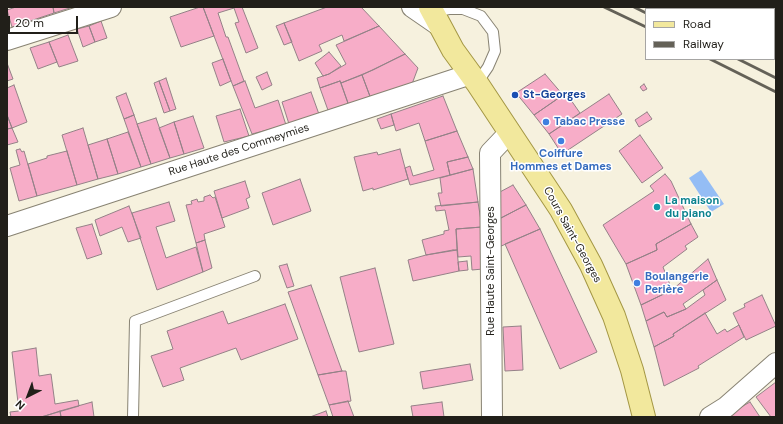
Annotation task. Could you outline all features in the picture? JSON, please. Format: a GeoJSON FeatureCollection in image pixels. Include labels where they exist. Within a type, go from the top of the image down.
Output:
{"type":"FeatureCollection","features":[{"type":"Feature","properties":{"kind":"main road","name":"Cours Saint-Georges"},"geometry":{"type":"LineString","coordinates":[[429,13],[474,78],[561,210],[592,265],[614,316],[632,370],[644,417]]}},
{"type":"Feature","properties":{"kind":"street"},"geometry":{"type":"LineString","coordinates":[[7,40],[111,7]]}},
{"type":"Feature","properties":{"kind":"street","name":"Rue Haute des Commeymies"},"geometry":{"type":"LineString","coordinates":[[7,226],[474,78]]}},
{"type":"Feature","properties":{"kind":"street","name":"Rue Haute Saint-Georges"},"geometry":{"type":"LineString","coordinates":[[492,417],[490,153],[510,132]]}},
{"type":"Feature","properties":{"kind":"street"},"geometry":{"type":"LineString","coordinates":[[710,417],[726,407],[776,363]]}},
{"type":"Feature","properties":{"kind":"lane"},"geometry":{"type":"LineString","coordinates":[[429,13],[449,9],[462,9],[481,16],[493,32],[495,51],[488,67],[474,78]]}},
{"type":"Feature","properties":{"kind":"lane"},"geometry":{"type":"LineString","coordinates":[[133,417],[135,321],[255,276]]}},
{"type":"Feature","properties":{"kind":"water"},"geometry":{"type":"Polygon","coordinates":[[[701,170],[724,204],[711,212],[689,178],[701,170]]]}},
{"type":"Feature","properties":{"kind":"building"},"geometry":{"type":"Polygon","coordinates":[[[16,7],[53,7],[54,13],[12,27],[7,10],[16,7]]]}},
{"type":"Feature","properties":{"kind":"building"},"geometry":{"type":"Polygon","coordinates":[[[53,7],[73,7],[54,13],[53,7]]]}},
{"type":"Feature","properties":{"kind":"building"},"geometry":{"type":"Polygon","coordinates":[[[203,7],[214,36],[181,47],[170,17],[203,7]]]}},
{"type":"Feature","properties":{"kind":"building"},"geometry":{"type":"Polygon","coordinates":[[[203,7],[242,7],[258,48],[246,53],[235,23],[239,22],[234,8],[218,13],[244,81],[233,86],[203,7]]]}},
{"type":"Feature","properties":{"kind":"building"},"geometry":{"type":"Polygon","coordinates":[[[327,7],[361,7],[379,26],[344,41],[342,35],[319,45],[322,51],[299,61],[284,23],[327,7]]]}},
{"type":"Feature","properties":{"kind":"building"},"geometry":{"type":"Polygon","coordinates":[[[101,21],[107,38],[95,42],[89,26],[101,21]]]}},
{"type":"Feature","properties":{"kind":"building"},"geometry":{"type":"Polygon","coordinates":[[[284,23],[292,42],[284,45],[276,26],[284,23]]]}},
{"type":"Feature","properties":{"kind":"building"},"geometry":{"type":"Polygon","coordinates":[[[89,26],[95,42],[83,47],[77,29],[89,26]]]}},
{"type":"Feature","properties":{"kind":"building"},"geometry":{"type":"Polygon","coordinates":[[[379,26],[405,54],[373,70],[341,83],[340,81],[320,88],[317,78],[329,74],[346,64],[336,45],[379,26]]]}},
{"type":"Feature","properties":{"kind":"building"},"geometry":{"type":"Polygon","coordinates":[[[68,35],[78,61],[59,67],[49,42],[68,35]]]}},
{"type":"Feature","properties":{"kind":"building"},"geometry":{"type":"Polygon","coordinates":[[[49,42],[57,62],[38,69],[30,48],[49,42]]]}},
{"type":"Feature","properties":{"kind":"building"},"geometry":{"type":"Polygon","coordinates":[[[329,52],[341,66],[323,76],[315,63],[329,52]]]}},
{"type":"Feature","properties":{"kind":"building"},"geometry":{"type":"Polygon","coordinates":[[[405,54],[418,68],[412,84],[371,99],[362,75],[405,54]]]}},
{"type":"Feature","properties":{"kind":"building"},"geometry":{"type":"Polygon","coordinates":[[[223,59],[231,81],[220,86],[212,63],[223,59]]]}},
{"type":"Feature","properties":{"kind":"building"},"geometry":{"type":"Polygon","coordinates":[[[7,63],[13,79],[7,81],[7,63]]]}},
{"type":"Feature","properties":{"kind":"building"},"geometry":{"type":"Polygon","coordinates":[[[267,72],[272,85],[262,90],[256,77],[267,72]]]}},
{"type":"Feature","properties":{"kind":"building"},"geometry":{"type":"Polygon","coordinates":[[[545,74],[563,95],[534,115],[516,93],[545,74]]]}},
{"type":"Feature","properties":{"kind":"building"},"geometry":{"type":"Polygon","coordinates":[[[362,75],[371,99],[349,106],[341,83],[362,75]]]}},
{"type":"Feature","properties":{"kind":"building"},"geometry":{"type":"Polygon","coordinates":[[[166,78],[176,109],[170,111],[159,81],[166,78]]]}},
{"type":"Feature","properties":{"kind":"building"},"geometry":{"type":"Polygon","coordinates":[[[159,81],[170,111],[164,113],[154,83],[159,81]]]}},
{"type":"Feature","properties":{"kind":"building"},"geometry":{"type":"Polygon","coordinates":[[[245,81],[255,108],[278,100],[286,125],[252,134],[233,86],[245,81]]]}},
{"type":"Feature","properties":{"kind":"building"},"geometry":{"type":"Polygon","coordinates":[[[340,81],[349,106],[329,113],[320,88],[340,81]]]}},
{"type":"Feature","properties":{"kind":"building"},"geometry":{"type":"Polygon","coordinates":[[[644,84],[647,89],[643,91],[640,87],[644,84]]]}},
{"type":"Feature","properties":{"kind":"building"},"geometry":{"type":"Polygon","coordinates":[[[14,85],[27,122],[12,128],[7,115],[7,88],[14,85]]]}},
{"type":"Feature","properties":{"kind":"building"},"geometry":{"type":"Polygon","coordinates":[[[311,92],[320,117],[289,124],[282,102],[311,92]]]}},
{"type":"Feature","properties":{"kind":"building"},"geometry":{"type":"Polygon","coordinates":[[[126,93],[134,115],[124,119],[116,97],[126,93]]]}},
{"type":"Feature","properties":{"kind":"building"},"geometry":{"type":"Polygon","coordinates":[[[566,93],[580,113],[549,134],[534,115],[566,93]]]}},
{"type":"Feature","properties":{"kind":"building"},"geometry":{"type":"Polygon","coordinates":[[[609,94],[622,114],[562,154],[549,134],[609,94]]]}},
{"type":"Feature","properties":{"kind":"building"},"geometry":{"type":"Polygon","coordinates":[[[443,96],[457,131],[425,141],[419,123],[396,131],[391,114],[443,96]]]}},
{"type":"Feature","properties":{"kind":"building"},"geometry":{"type":"Polygon","coordinates":[[[240,109],[249,136],[224,142],[216,116],[240,109]]]}},
{"type":"Feature","properties":{"kind":"building"},"geometry":{"type":"Polygon","coordinates":[[[647,112],[652,119],[639,127],[635,120],[647,112]]]}},
{"type":"Feature","properties":{"kind":"building"},"geometry":{"type":"Polygon","coordinates":[[[391,114],[394,125],[381,129],[377,119],[391,114]]]}},
{"type":"Feature","properties":{"kind":"building"},"geometry":{"type":"Polygon","coordinates":[[[7,115],[12,128],[7,129],[7,115]]]}},
{"type":"Feature","properties":{"kind":"building"},"geometry":{"type":"Polygon","coordinates":[[[134,115],[151,164],[141,167],[124,119],[134,115]]]}},
{"type":"Feature","properties":{"kind":"building"},"geometry":{"type":"Polygon","coordinates":[[[193,116],[204,148],[184,154],[174,122],[193,116]]]}},
{"type":"Feature","properties":{"kind":"building"},"geometry":{"type":"Polygon","coordinates":[[[156,118],[170,158],[151,164],[137,124],[156,118]]]}},
{"type":"Feature","properties":{"kind":"building"},"geometry":{"type":"Polygon","coordinates":[[[174,122],[184,154],[170,158],[159,128],[174,122]]]}},
{"type":"Feature","properties":{"kind":"building"},"geometry":{"type":"Polygon","coordinates":[[[12,128],[18,142],[7,145],[7,129],[12,128]]]}},
{"type":"Feature","properties":{"kind":"building"},"geometry":{"type":"Polygon","coordinates":[[[83,128],[98,179],[77,185],[62,135],[83,128]]]}},
{"type":"Feature","properties":{"kind":"building"},"geometry":{"type":"Polygon","coordinates":[[[457,131],[468,157],[447,162],[450,175],[410,185],[405,168],[410,166],[413,176],[434,170],[425,141],[457,131]]]}},
{"type":"Feature","properties":{"kind":"building"},"geometry":{"type":"Polygon","coordinates":[[[128,132],[141,167],[118,174],[107,139],[128,132]]]}},
{"type":"Feature","properties":{"kind":"building"},"geometry":{"type":"Polygon","coordinates":[[[640,135],[663,168],[642,183],[619,151],[640,135]]]}},
{"type":"Feature","properties":{"kind":"building"},"geometry":{"type":"Polygon","coordinates":[[[107,139],[118,174],[98,179],[88,145],[107,139]]]}},
{"type":"Feature","properties":{"kind":"building"},"geometry":{"type":"Polygon","coordinates":[[[20,149],[22,152],[24,151],[37,196],[19,201],[10,168],[20,165],[16,150],[20,149]]]}},
{"type":"Feature","properties":{"kind":"building"},"geometry":{"type":"Polygon","coordinates":[[[400,149],[408,179],[373,190],[373,188],[363,191],[354,157],[377,152],[378,155],[400,149]]]}},
{"type":"Feature","properties":{"kind":"building"},"geometry":{"type":"Polygon","coordinates":[[[67,151],[77,185],[37,196],[28,164],[47,158],[47,156],[67,151]]]}},
{"type":"Feature","properties":{"kind":"building"},"geometry":{"type":"Polygon","coordinates":[[[468,157],[473,169],[450,175],[447,162],[468,157]]]}},
{"type":"Feature","properties":{"kind":"building"},"geometry":{"type":"Polygon","coordinates":[[[473,169],[478,202],[441,206],[438,193],[442,193],[440,178],[473,169]]]}},
{"type":"Feature","properties":{"kind":"building","name":"La maison du piano"},"geometry":{"type":"Polygon","coordinates":[[[665,174],[671,181],[691,224],[656,244],[657,250],[626,264],[603,225],[654,191],[650,186],[665,174]]]}},
{"type":"Feature","properties":{"kind":"building"},"geometry":{"type":"Polygon","coordinates":[[[300,179],[311,211],[273,225],[262,193],[300,179]]]}},
{"type":"Feature","properties":{"kind":"building"},"geometry":{"type":"Polygon","coordinates":[[[245,181],[250,197],[246,199],[249,208],[222,218],[214,191],[245,181]]]}},
{"type":"Feature","properties":{"kind":"building"},"geometry":{"type":"Polygon","coordinates":[[[513,185],[526,205],[499,219],[498,193],[513,185]]]}},
{"type":"Feature","properties":{"kind":"building"},"geometry":{"type":"Polygon","coordinates":[[[210,195],[213,198],[215,197],[225,227],[204,234],[205,240],[196,243],[186,205],[192,204],[191,201],[197,199],[198,202],[204,201],[204,197],[210,195]]]}},
{"type":"Feature","properties":{"kind":"building"},"geometry":{"type":"Polygon","coordinates":[[[169,202],[175,221],[156,227],[166,258],[196,247],[203,272],[157,290],[132,213],[169,202]]]}},
{"type":"Feature","properties":{"kind":"building"},"geometry":{"type":"Polygon","coordinates":[[[478,202],[482,227],[456,229],[457,250],[426,255],[422,240],[444,234],[444,231],[449,230],[445,210],[436,211],[435,206],[478,202]]]}},
{"type":"Feature","properties":{"kind":"building"},"geometry":{"type":"Polygon","coordinates":[[[526,205],[540,229],[499,247],[499,219],[526,205]]]}},
{"type":"Feature","properties":{"kind":"building"},"geometry":{"type":"Polygon","coordinates":[[[129,206],[141,238],[128,242],[122,227],[100,236],[95,220],[129,206]]]}},
{"type":"Feature","properties":{"kind":"building"},"geometry":{"type":"Polygon","coordinates":[[[92,224],[102,254],[87,259],[76,228],[92,224]]]}},
{"type":"Feature","properties":{"kind":"building"},"geometry":{"type":"Polygon","coordinates":[[[691,224],[698,237],[685,246],[687,249],[663,267],[672,290],[641,305],[626,264],[657,250],[656,244],[691,224]]]}},
{"type":"Feature","properties":{"kind":"building"},"geometry":{"type":"Polygon","coordinates":[[[482,227],[483,269],[472,270],[471,256],[458,257],[456,229],[482,227]]]}},
{"type":"Feature","properties":{"kind":"building"},"geometry":{"type":"Polygon","coordinates":[[[540,229],[597,352],[560,369],[505,244],[540,229]]]}},
{"type":"Feature","properties":{"kind":"building"},"geometry":{"type":"Polygon","coordinates":[[[205,240],[212,268],[203,272],[196,243],[205,240]]]}},
{"type":"Feature","properties":{"kind":"building"},"geometry":{"type":"Polygon","coordinates":[[[457,250],[459,271],[413,281],[408,260],[457,250]]]}},
{"type":"Feature","properties":{"kind":"building"},"geometry":{"type":"Polygon","coordinates":[[[708,259],[717,280],[683,304],[686,309],[667,317],[664,312],[646,321],[641,305],[672,290],[708,259]]]}},
{"type":"Feature","properties":{"kind":"building"},"geometry":{"type":"Polygon","coordinates":[[[467,261],[468,270],[459,271],[458,262],[467,261]]]}},
{"type":"Feature","properties":{"kind":"building"},"geometry":{"type":"Polygon","coordinates":[[[287,264],[294,286],[287,288],[279,266],[287,264]]]}},
{"type":"Feature","properties":{"kind":"building"},"geometry":{"type":"Polygon","coordinates":[[[375,268],[394,344],[359,352],[340,277],[375,268]]]}},
{"type":"Feature","properties":{"kind":"building"},"geometry":{"type":"Polygon","coordinates":[[[717,280],[726,300],[673,334],[674,336],[654,347],[646,321],[664,312],[667,317],[686,309],[705,295],[703,290],[717,280]]]}},
{"type":"Feature","properties":{"kind":"building"},"geometry":{"type":"Polygon","coordinates":[[[311,285],[342,371],[318,375],[288,292],[311,285]]]}},
{"type":"Feature","properties":{"kind":"building"},"geometry":{"type":"Polygon","coordinates":[[[762,295],[776,326],[746,340],[733,313],[745,307],[744,304],[762,295]]]}},
{"type":"Feature","properties":{"kind":"building"},"geometry":{"type":"Polygon","coordinates":[[[285,304],[298,339],[241,360],[236,348],[180,368],[184,380],[163,387],[151,356],[173,349],[167,331],[223,311],[228,324],[285,304]]]}},
{"type":"Feature","properties":{"kind":"building"},"geometry":{"type":"Polygon","coordinates":[[[705,313],[717,334],[725,329],[727,332],[739,325],[744,337],[698,366],[699,368],[664,386],[654,347],[674,336],[673,334],[705,313]]]}},
{"type":"Feature","properties":{"kind":"building"},"geometry":{"type":"Polygon","coordinates":[[[521,326],[523,370],[505,371],[503,327],[521,326]]]}},
{"type":"Feature","properties":{"kind":"building"},"geometry":{"type":"Polygon","coordinates":[[[36,348],[39,376],[51,374],[55,404],[78,400],[79,406],[41,417],[11,417],[10,412],[19,411],[12,352],[36,348]]]}},
{"type":"Feature","properties":{"kind":"building"},"geometry":{"type":"Polygon","coordinates":[[[470,364],[473,380],[423,389],[420,372],[470,364]]]}},
{"type":"Feature","properties":{"kind":"building"},"geometry":{"type":"Polygon","coordinates":[[[346,371],[351,401],[329,405],[318,375],[346,371]]]}},
{"type":"Feature","properties":{"kind":"building"},"geometry":{"type":"Polygon","coordinates":[[[776,382],[776,417],[771,417],[756,397],[776,382]]]}},
{"type":"Feature","properties":{"kind":"building"},"geometry":{"type":"Polygon","coordinates":[[[348,401],[354,417],[333,417],[329,405],[348,401]]]}},
{"type":"Feature","properties":{"kind":"building"},"geometry":{"type":"Polygon","coordinates":[[[92,402],[94,417],[61,417],[60,411],[92,402]]]}},
{"type":"Feature","properties":{"kind":"building"},"geometry":{"type":"Polygon","coordinates":[[[442,402],[444,417],[413,417],[411,406],[442,402]]]}},
{"type":"Feature","properties":{"kind":"building"},"geometry":{"type":"Polygon","coordinates":[[[750,402],[760,417],[731,417],[729,414],[750,402]]]}},
{"type":"Feature","properties":{"kind":"building"},"geometry":{"type":"Polygon","coordinates":[[[60,411],[61,417],[41,417],[45,416],[60,411]]]}},
{"type":"Feature","properties":{"kind":"building"},"geometry":{"type":"Polygon","coordinates":[[[326,411],[328,417],[310,417],[326,411]]]}},
{"type":"Feature","properties":{"kind":"railway"},"geometry":{"type":"LineString","coordinates":[[604,7],[645,27]]}},
{"type":"Feature","properties":{"kind":"railway"},"geometry":{"type":"LineString","coordinates":[[634,7],[645,12]]}},
{"type":"Feature","properties":{"kind":"railway"},"geometry":{"type":"LineString","coordinates":[[712,60],[776,92]]}},
{"type":"Feature","properties":{"kind":"railway"},"geometry":{"type":"LineString","coordinates":[[740,60],[776,78]]}},
{"type":"Feature","properties":{"kind":"place","name":"St-Georges"},"geometry":{"type":"Point","coordinates":[515,95]}},
{"type":"Feature","properties":{"kind":"place","name":"Tabac Presse"},"geometry":{"type":"Point","coordinates":[546,122]}},
{"type":"Feature","properties":{"kind":"place","name":"Coiffure Hommes et Dames"},"geometry":{"type":"Point","coordinates":[561,141]}},
{"type":"Feature","properties":{"kind":"place","name":"La maison du piano"},"geometry":{"type":"Point","coordinates":[657,207]}},
{"type":"Feature","properties":{"kind":"place","name":"Boulangerie Perière"},"geometry":{"type":"Point","coordinates":[637,283]}}]}
